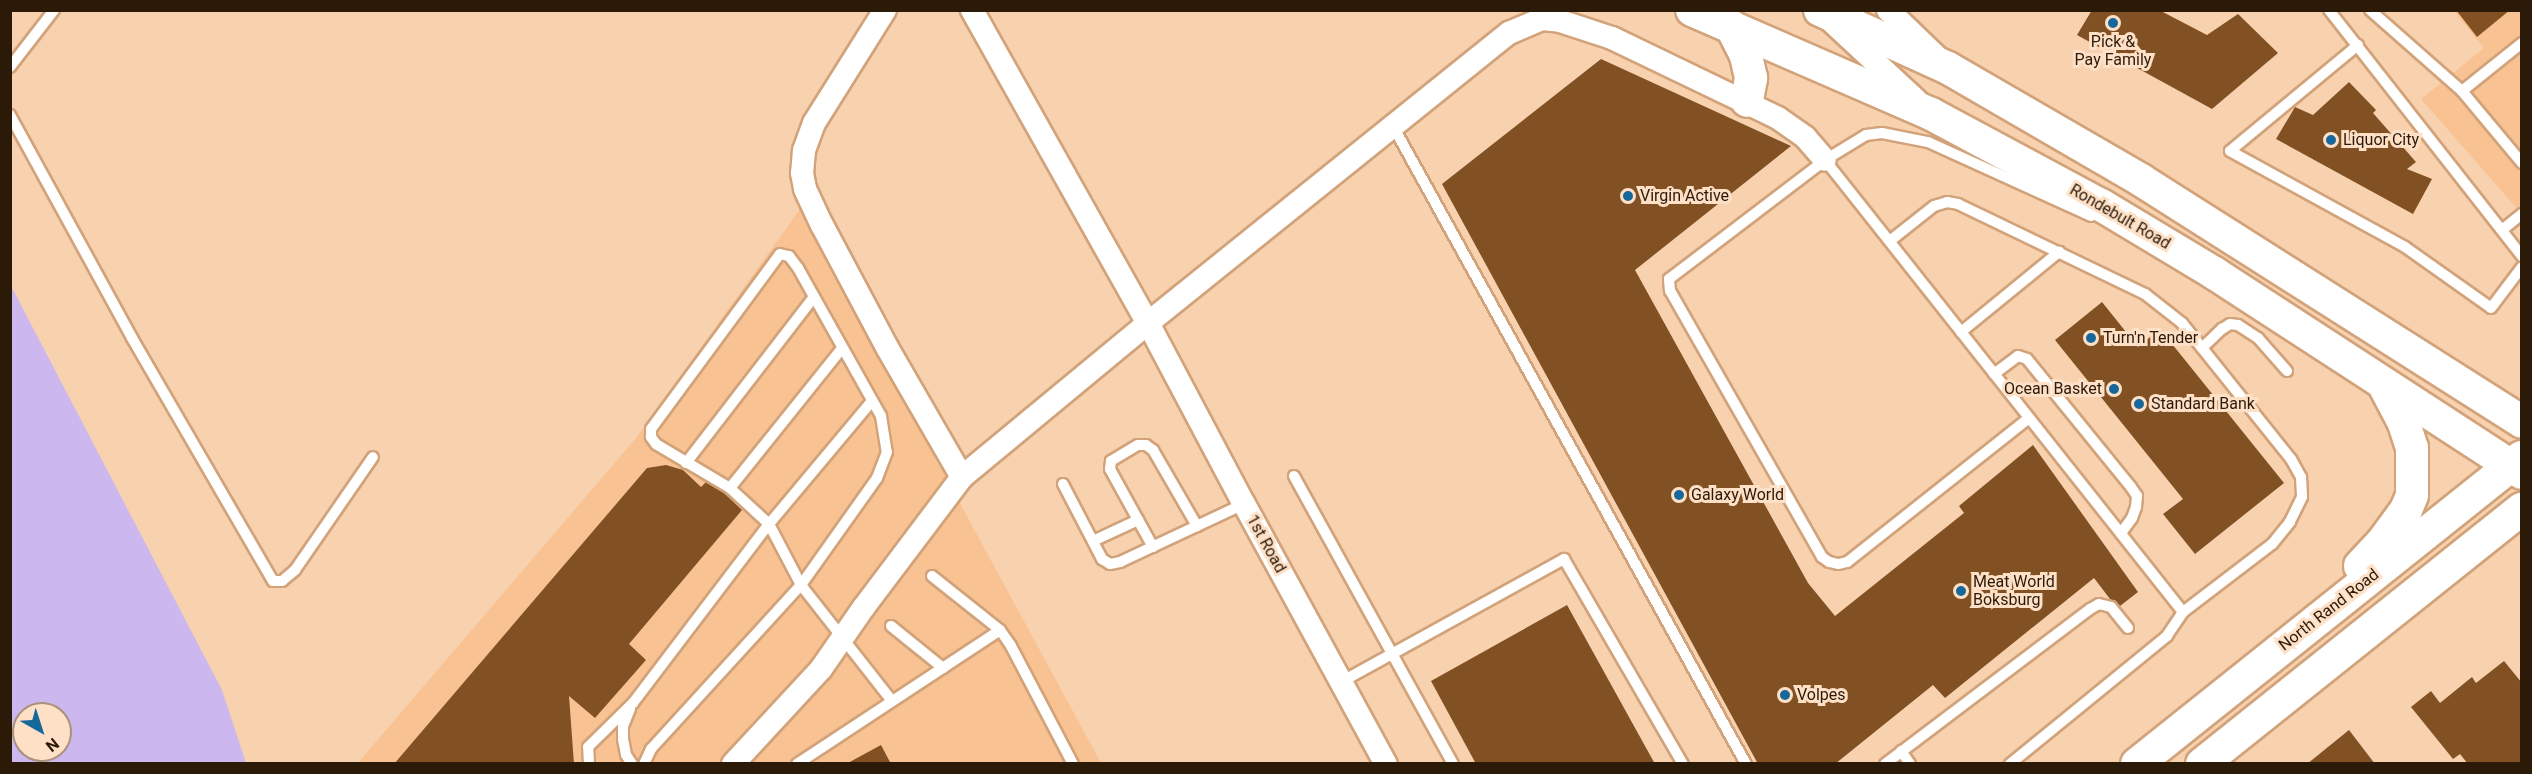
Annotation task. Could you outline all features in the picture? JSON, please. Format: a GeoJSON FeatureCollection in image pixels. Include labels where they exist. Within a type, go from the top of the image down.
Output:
{"type":"FeatureCollection","features":[{"type":"Feature","properties":{"kind":"main road","name":"Rondebult Road"},"geometry":{"type":"LineString","coordinates":[[1692,10],[1931,114],[2101,205],[2214,273],[2518,466]]}},
{"type":"Feature","properties":{"kind":"main road"},"geometry":{"type":"LineString","coordinates":[[1820,10],[1948,68],[2141,180],[2522,422]]}},
{"type":"Feature","properties":{"kind":"main road"},"geometry":{"type":"LineString","coordinates":[[1731,26],[1746,56],[1751,78],[1747,101]]}},
{"type":"Feature","properties":{"kind":"main road"},"geometry":{"type":"LineString","coordinates":[[2304,629],[2331,595],[2384,540],[2406,510],[2412,495],[2412,448],[2404,423],[2382,381]]}},
{"type":"Feature","properties":{"kind":"main road","name":"North Rand Road"},"geometry":{"type":"LineString","coordinates":[[2137,764],[2304,629],[2518,466]]}},
{"type":"Feature","properties":{"kind":"main road"},"geometry":{"type":"LineString","coordinates":[[2202,764],[2522,510]]}},
{"type":"Feature","properties":{"kind":"main road"},"geometry":{"type":"LineString","coordinates":[[2470,551],[2522,530]]}},
{"type":"Feature","properties":{"kind":"street"},"geometry":{"type":"LineString","coordinates":[[885,10],[814,123],[804,151],[802,173],[805,189],[827,236],[888,349],[962,477]]}},
{"type":"Feature","properties":{"kind":"street","name":"1st Road"},"geometry":{"type":"LineString","coordinates":[[972,10],[1148,323],[1386,764]]}},
{"type":"Feature","properties":{"kind":"street"},"geometry":{"type":"LineString","coordinates":[[1820,10],[1931,114]]}},
{"type":"Feature","properties":{"kind":"street"},"geometry":{"type":"LineString","coordinates":[[1888,10],[1948,68]]}},
{"type":"Feature","properties":{"kind":"street"},"geometry":{"type":"LineString","coordinates":[[733,764],[821,669],[962,477],[1148,323],[1394,128],[1509,33],[1542,18],[1560,21],[1612,38],[1779,118],[1805,137],[1825,160]]}},
{"type":"Feature","properties":{"kind":"lane"},"geometry":{"type":"LineString","coordinates":[[10,67],[54,10]]}},
{"type":"Feature","properties":{"kind":"lane"},"geometry":{"type":"LineString","coordinates":[[2329,10],[2522,256]]}},
{"type":"Feature","properties":{"kind":"lane"},"geometry":{"type":"LineString","coordinates":[[2370,10],[2424,60],[2462,91],[2522,163]]}},
{"type":"Feature","properties":{"kind":"lane"},"geometry":{"type":"LineString","coordinates":[[2384,10],[2394,30]]}},
{"type":"Feature","properties":{"kind":"lane"},"geometry":{"type":"LineString","coordinates":[[2462,91],[2522,43]]}},
{"type":"Feature","properties":{"kind":"lane"},"geometry":{"type":"LineString","coordinates":[[2358,45],[2230,151],[2405,247],[2492,308],[2522,267]]}},
{"type":"Feature","properties":{"kind":"lane"},"geometry":{"type":"LineString","coordinates":[[10,115],[132,338],[273,581],[282,581],[295,570],[373,457]]}},
{"type":"Feature","properties":{"kind":"lane"},"geometry":{"type":"LineString","coordinates":[[1394,128],[1746,764]]}},
{"type":"Feature","properties":{"kind":"lane"},"geometry":{"type":"LineString","coordinates":[[2029,418],[1847,562],[1838,564],[1822,557],[1668,284],[1669,279],[1679,269],[1825,160],[1866,135],[1882,133],[1901,135],[1928,142],[2097,219]]}},
{"type":"Feature","properties":{"kind":"lane"},"geometry":{"type":"LineString","coordinates":[[1825,160],[1891,240],[2183,612]]}},
{"type":"Feature","properties":{"kind":"lane"},"geometry":{"type":"LineString","coordinates":[[1891,240],[1934,206],[1947,202],[1958,204],[2145,294],[2182,323],[2291,459],[2301,477],[2302,496],[2290,522],[2272,544],[2183,612],[2167,636],[2010,764]]}},
{"type":"Feature","properties":{"kind":"lane"},"geometry":{"type":"LineString","coordinates":[[2502,230],[2522,214]]}},
{"type":"Feature","properties":{"kind":"lane"},"geometry":{"type":"LineString","coordinates":[[2118,229],[2214,273]]}},
{"type":"Feature","properties":{"kind":"lane"},"geometry":{"type":"LineString","coordinates":[[1961,332],[2059,252]]}},
{"type":"Feature","properties":{"kind":"lane"},"geometry":{"type":"LineString","coordinates":[[644,764],[651,749],[801,585],[877,478],[887,452],[881,416],[873,401],[789,256],[780,254],[651,429],[651,437],[656,444],[667,448],[686,463],[730,488],[769,524],[801,585],[892,701]]}},
{"type":"Feature","properties":{"kind":"lane"},"geometry":{"type":"LineString","coordinates":[[686,463],[814,297]]}},
{"type":"Feature","properties":{"kind":"lane"},"geometry":{"type":"LineString","coordinates":[[2202,348],[2222,328],[2230,324],[2238,325],[2258,338],[2288,371]]}},
{"type":"Feature","properties":{"kind":"lane"},"geometry":{"type":"LineString","coordinates":[[730,488],[842,348]]}},
{"type":"Feature","properties":{"kind":"lane"},"geometry":{"type":"LineString","coordinates":[[1994,374],[2018,356],[2027,358],[2131,487],[2137,496],[2136,507],[2132,518],[2121,533]]}},
{"type":"Feature","properties":{"kind":"lane"},"geometry":{"type":"LineString","coordinates":[[589,764],[588,747],[633,703],[769,524],[873,401]]}},
{"type":"Feature","properties":{"kind":"lane"},"geometry":{"type":"LineString","coordinates":[[1153,547],[1110,469],[1111,461],[1138,445],[1146,445],[1153,450],[1197,526]]}},
{"type":"Feature","properties":{"kind":"lane"},"geometry":{"type":"LineString","coordinates":[[1294,476],[1453,764]]}},
{"type":"Feature","properties":{"kind":"lane"},"geometry":{"type":"LineString","coordinates":[[1063,484],[1102,559],[1110,564],[1120,562],[1244,504]]}},
{"type":"Feature","properties":{"kind":"lane"},"geometry":{"type":"LineString","coordinates":[[1093,541],[1138,520]]}},
{"type":"Feature","properties":{"kind":"lane"},"geometry":{"type":"LineString","coordinates":[[1341,682],[1394,655],[1564,559],[1683,764]]}},
{"type":"Feature","properties":{"kind":"lane"},"geometry":{"type":"LineString","coordinates":[[932,576],[1000,630],[1011,646],[1072,764]]}},
{"type":"Feature","properties":{"kind":"lane"},"geometry":{"type":"LineString","coordinates":[[1885,764],[2090,609],[2099,604],[2111,607],[2128,628]]}},
{"type":"Feature","properties":{"kind":"lane"},"geometry":{"type":"LineString","coordinates":[[891,626],[943,668]]}},
{"type":"Feature","properties":{"kind":"lane"},"geometry":{"type":"LineString","coordinates":[[798,764],[1000,630]]}},
{"type":"Feature","properties":{"kind":"lane"},"geometry":{"type":"LineString","coordinates":[[632,764],[626,755],[623,726],[633,703]]}},
{"type":"Feature","properties":{"kind":"lane"},"geometry":{"type":"LineString","coordinates":[[1901,751],[1910,764]]}},
{"type":"Feature","properties":{"kind":"shaded area"},"geometry":{"type":"Polygon","coordinates":[[[2454,11],[2521,11],[2521,213],[2421,99],[2484,48],[2454,11]]]}},
{"type":"Feature","properties":{"kind":"shaded area"},"geometry":{"type":"Polygon","coordinates":[[[800,209],[1101,763],[357,764],[636,438],[800,209]]]}},
{"type":"Feature","properties":{"kind":"shaded area"},"geometry":{"type":"Polygon","coordinates":[[[10,284],[222,690],[246,763],[11,763],[10,284]]]}},
{"type":"Feature","properties":{"kind":"building"},"geometry":{"type":"Polygon","coordinates":[[[2092,10],[2159,10],[2207,35],[2238,14],[2278,53],[2212,109],[2077,35],[2092,10]]]}},
{"type":"Feature","properties":{"kind":"building"},"geometry":{"type":"Polygon","coordinates":[[[2456,10],[2510,10],[2477,37],[2456,10]]]}},
{"type":"Feature","properties":{"kind":"building"},"geometry":{"type":"Polygon","coordinates":[[[1601,59],[1791,146],[1635,270],[1808,583],[1835,616],[1964,513],[1959,506],[2033,445],[2138,592],[2120,606],[2110,599],[2094,578],[1945,698],[1933,685],[1835,764],[1758,764],[1442,184],[1601,59]]]}},
{"type":"Feature","properties":{"kind":"building"},"geometry":{"type":"Polygon","coordinates":[[[2349,82],[2376,110],[2373,113],[2416,162],[2407,169],[2432,179],[2413,214],[2276,139],[2295,107],[2313,115],[2349,82]]]}},
{"type":"Feature","properties":{"kind":"building"},"geometry":{"type":"Polygon","coordinates":[[[2102,302],[2138,347],[2160,329],[2284,483],[2195,554],[2163,514],[2183,499],[2055,340],[2102,302]]]}},
{"type":"Feature","properties":{"kind":"building"},"geometry":{"type":"Polygon","coordinates":[[[666,465],[683,470],[701,487],[706,482],[724,493],[742,510],[629,644],[646,660],[595,718],[569,696],[574,764],[394,764],[647,468],[666,465]]]}},
{"type":"Feature","properties":{"kind":"building"},"geometry":{"type":"Polygon","coordinates":[[[1567,605],[1655,764],[1476,764],[1431,681],[1567,605]]]}},
{"type":"Feature","properties":{"kind":"building"},"geometry":{"type":"Polygon","coordinates":[[[2504,661],[2522,683],[2522,764],[2468,764],[2460,754],[2453,759],[2411,707],[2431,691],[2440,703],[2472,677],[2476,683],[2504,661]]]}},
{"type":"Feature","properties":{"kind":"building"},"geometry":{"type":"Polygon","coordinates":[[[2349,730],[2375,764],[2307,764],[2349,730]]]}},
{"type":"Feature","properties":{"kind":"building"},"geometry":{"type":"Polygon","coordinates":[[[881,745],[891,764],[846,764],[881,745]]]}},
{"type":"Feature","properties":{"kind":"place","name":"Pick & Pay Family"},"geometry":{"type":"Point","coordinates":[2113,23]}},
{"type":"Feature","properties":{"kind":"place","name":"Liquor City"},"geometry":{"type":"Point","coordinates":[2331,140]}},
{"type":"Feature","properties":{"kind":"place","name":"Virgin Active"},"geometry":{"type":"Point","coordinates":[1628,196]}},
{"type":"Feature","properties":{"kind":"place","name":"Turn'n Tender"},"geometry":{"type":"Point","coordinates":[2091,338]}},
{"type":"Feature","properties":{"kind":"place","name":"Ocean Basket"},"geometry":{"type":"Point","coordinates":[2114,389]}},
{"type":"Feature","properties":{"kind":"place","name":"Standard Bank"},"geometry":{"type":"Point","coordinates":[2139,404]}},
{"type":"Feature","properties":{"kind":"place","name":"Galaxy World"},"geometry":{"type":"Point","coordinates":[1679,495]}},
{"type":"Feature","properties":{"kind":"place","name":"Meat World Boksburg"},"geometry":{"type":"Point","coordinates":[1961,591]}},
{"type":"Feature","properties":{"kind":"place","name":"Volpes"},"geometry":{"type":"Point","coordinates":[1785,695]}}]}
